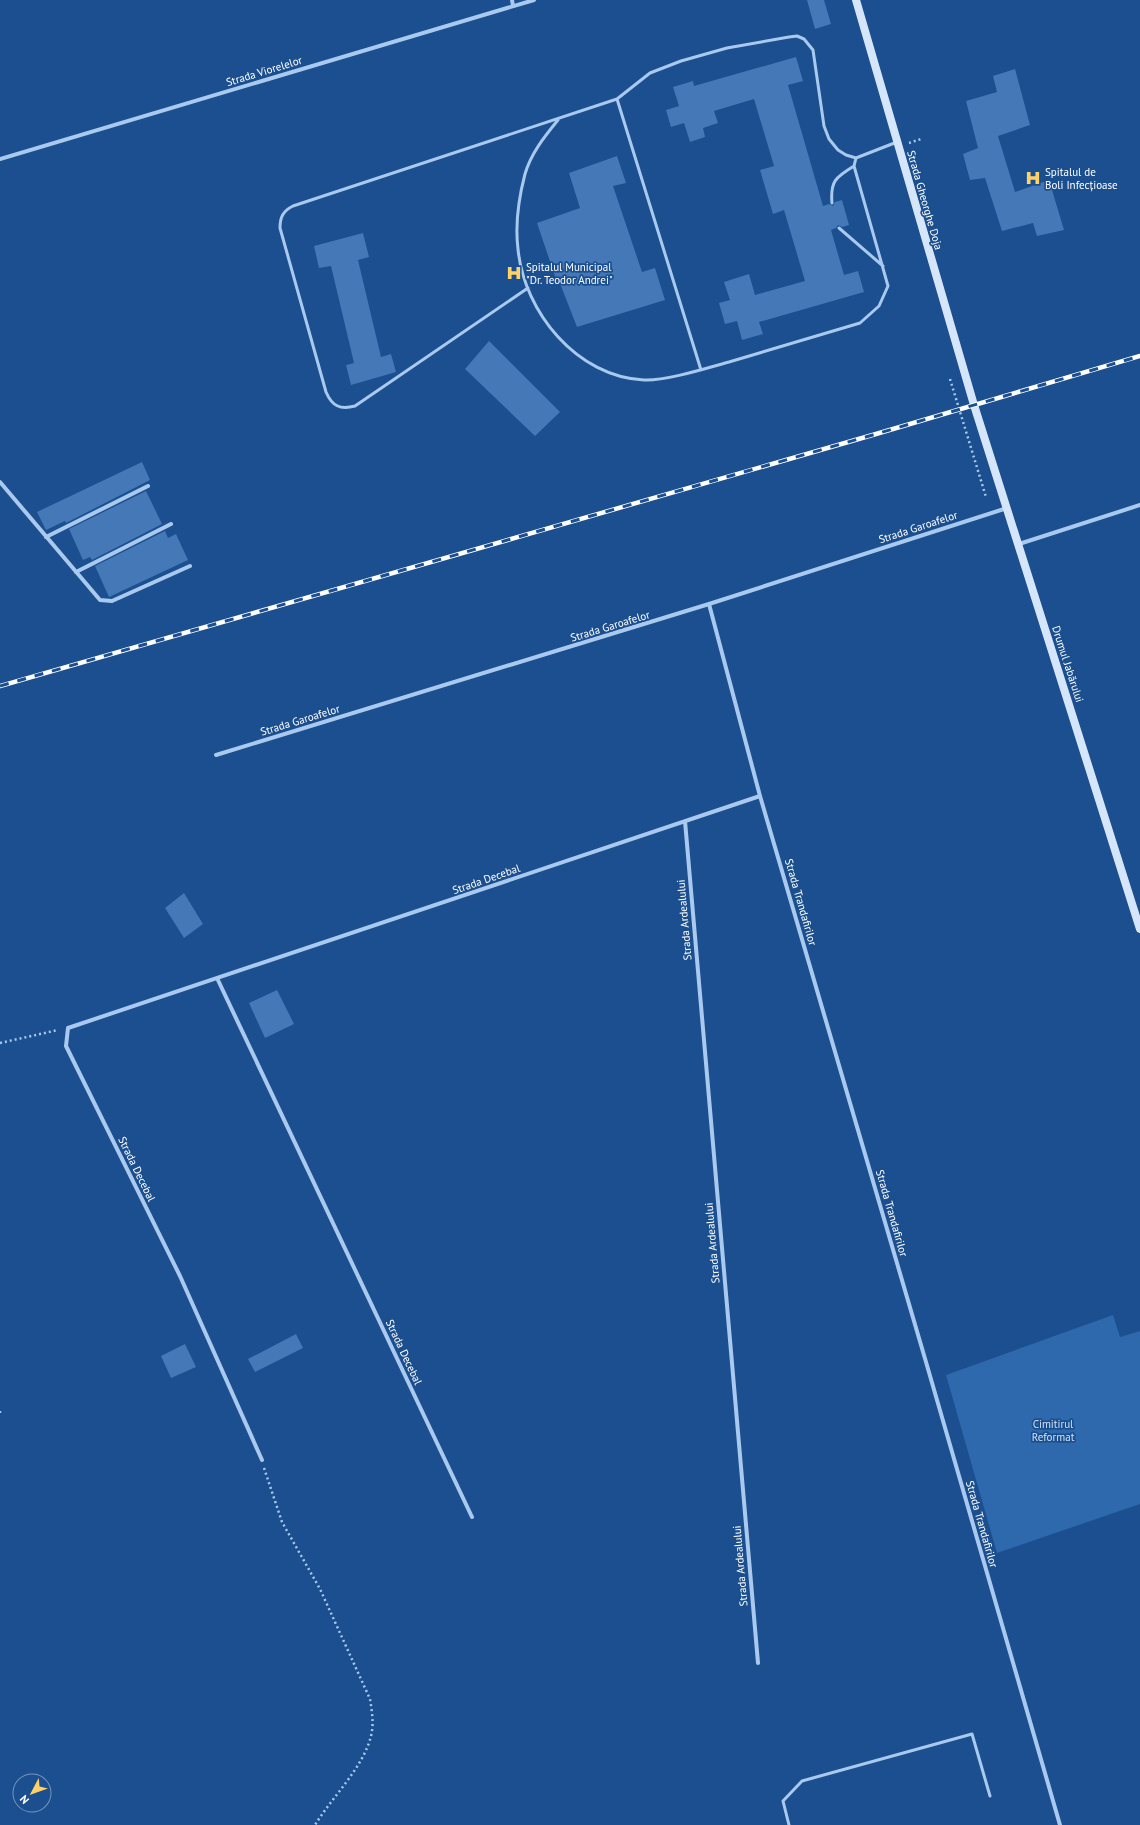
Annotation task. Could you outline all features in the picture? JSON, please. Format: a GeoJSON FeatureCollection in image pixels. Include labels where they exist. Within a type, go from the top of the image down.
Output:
{"type":"FeatureCollection","features":[{"type":"Feature","properties":{"kind":"main road","name":"Strada Gheorghe Doja"},"geometry":{"type":"LineString","coordinates":[[856,0],[974,405]]}},
{"type":"Feature","properties":{"kind":"main road","name":"Drumul Jabărului"},"geometry":{"type":"LineString","coordinates":[[974,405],[1140,929]]}},
{"type":"Feature","properties":{"kind":"street"},"geometry":{"type":"LineString","coordinates":[[512,0],[513,6]]}},
{"type":"Feature","properties":{"kind":"street","name":"Strada Viorelelor"},"geometry":{"type":"LineString","coordinates":[[0,159],[534,0]]}},
{"type":"Feature","properties":{"kind":"street"},"geometry":{"type":"LineString","coordinates":[[0,482],[100,600],[112,601],[190,566]]}},
{"type":"Feature","properties":{"kind":"street"},"geometry":{"type":"LineString","coordinates":[[46,537],[148,486]]}},
{"type":"Feature","properties":{"kind":"street"},"geometry":{"type":"LineString","coordinates":[[1018,544],[1140,505]]}},
{"type":"Feature","properties":{"kind":"street","name":"Strada Garoafelor"},"geometry":{"type":"LineString","coordinates":[[216,756],[710,604],[1007,508]]}},
{"type":"Feature","properties":{"kind":"street"},"geometry":{"type":"LineString","coordinates":[[76,572],[171,524]]}},
{"type":"Feature","properties":{"kind":"street","name":"Strada Trandafirilor"},"geometry":{"type":"LineString","coordinates":[[710,604],[760,796],[922,1346],[1060,1825]]}},
{"type":"Feature","properties":{"kind":"street","name":"Strada Decebal"},"geometry":{"type":"LineString","coordinates":[[262,1460],[180,1276],[66,1046],[68,1028],[760,796]]}},
{"type":"Feature","properties":{"kind":"street","name":"Strada Ardealului"},"geometry":{"type":"LineString","coordinates":[[685,821],[758,1663]]}},
{"type":"Feature","properties":{"kind":"street","name":"Strada Decebal"},"geometry":{"type":"LineString","coordinates":[[217,978],[472,1517]]}},
{"type":"Feature","properties":{"kind":"lane"},"geometry":{"type":"LineString","coordinates":[[528,288],[355,406],[346,408],[337,406],[330,401],[326,392],[280,228],[280,221],[282,215],[293,206],[558,120],[617,99],[650,72],[681,61],[727,48],[797,36],[804,39],[813,50],[824,126],[829,139],[838,150],[846,155],[856,158],[897,142]]}},
{"type":"Feature","properties":{"kind":"lane"},"geometry":{"type":"LineString","coordinates":[[617,99],[701,370]]}},
{"type":"Feature","properties":{"kind":"lane"},"geometry":{"type":"LineString","coordinates":[[558,120],[537,147],[526,173],[521,195],[517,224],[518,249],[528,288],[541,315],[555,334],[572,350],[590,364],[612,375],[645,380],[701,370],[860,323],[879,306],[888,286],[854,166],[856,158]]}},
{"type":"Feature","properties":{"kind":"lane"},"geometry":{"type":"LineString","coordinates":[[832,203],[831,188],[840,175],[854,166]]}},
{"type":"Feature","properties":{"kind":"lane"},"geometry":{"type":"LineString","coordinates":[[839,228],[883,266]]}},
{"type":"Feature","properties":{"kind":"lane"},"geometry":{"type":"LineString","coordinates":[[789,1825],[783,1801],[802,1781],[972,1734],[990,1796]]}},
{"type":"Feature","properties":{"kind":"path"},"geometry":{"type":"LineString","coordinates":[[950,379],[986,497]]}},
{"type":"Feature","properties":{"kind":"path"},"geometry":{"type":"LineString","coordinates":[[0,1043],[68,1028]]}},
{"type":"Feature","properties":{"kind":"path"},"geometry":{"type":"LineString","coordinates":[[0,1411],[0,1416]]}},
{"type":"Feature","properties":{"kind":"path"},"geometry":{"type":"LineString","coordinates":[[262,1460],[282,1522],[320,1589],[370,1699],[372,1718],[371,1735],[366,1751],[349,1778],[315,1825]]}},
{"type":"Feature","properties":{"kind":"green space","name":"Cimitirul Reformat"},"geometry":{"type":"Polygon","coordinates":[[[1113,1315],[1120,1337],[1140,1331],[1140,1504],[997,1553],[946,1375],[1113,1315]]]}},
{"type":"Feature","properties":{"kind":"building"},"geometry":{"type":"Polygon","coordinates":[[[807,0],[824,0],[831,24],[815,29],[807,0]]]}},
{"type":"Feature","properties":{"kind":"building"},"geometry":{"type":"Polygon","coordinates":[[[796,57],[803,81],[788,85],[823,206],[829,204],[833,206],[835,202],[842,200],[849,225],[842,227],[838,225],[836,228],[831,230],[844,275],[858,271],[864,292],[759,322],[763,334],[742,340],[737,321],[725,324],[719,303],[730,300],[724,282],[749,274],[755,295],[805,281],[784,210],[773,214],[760,170],[774,166],[754,99],[714,111],[718,123],[703,128],[705,137],[690,142],[684,123],[671,127],[666,110],[679,106],[673,87],[693,81],[694,86],[796,57]]]}},
{"type":"Feature","properties":{"kind":"building"},"geometry":{"type":"Polygon","coordinates":[[[1015,69],[1030,125],[998,136],[1015,192],[1049,180],[1064,230],[1037,236],[1033,223],[1002,231],[985,178],[970,180],[963,154],[978,148],[966,101],[997,92],[993,76],[1015,69]]]}},
{"type":"Feature","properties":{"kind":"building"},"geometry":{"type":"Polygon","coordinates":[[[617,156],[626,183],[613,186],[642,272],[655,268],[665,300],[577,327],[559,281],[557,282],[537,223],[580,208],[569,173],[617,156]]]}},
{"type":"Feature","properties":{"kind":"building"},"geometry":{"type":"Polygon","coordinates":[[[363,233],[369,257],[358,260],[381,357],[391,354],[396,372],[351,385],[346,365],[354,363],[331,266],[319,268],[314,246],[363,233]]]}},
{"type":"Feature","properties":{"kind":"building"},"geometry":{"type":"Polygon","coordinates":[[[489,341],[560,412],[535,436],[465,369],[489,341]]]}},
{"type":"Feature","properties":{"kind":"building"},"geometry":{"type":"Polygon","coordinates":[[[142,462],[150,480],[66,523],[65,521],[46,530],[37,512],[142,462]]]}},
{"type":"Feature","properties":{"kind":"building"},"geometry":{"type":"Polygon","coordinates":[[[146,491],[162,524],[92,560],[90,557],[83,560],[69,529],[146,491]]]}},
{"type":"Feature","properties":{"kind":"building"},"geometry":{"type":"Polygon","coordinates":[[[165,531],[168,538],[176,534],[188,560],[109,597],[95,566],[165,531]]]}},
{"type":"Feature","properties":{"kind":"building"},"geometry":{"type":"Polygon","coordinates":[[[184,893],[203,924],[184,938],[165,908],[184,893]]]}},
{"type":"Feature","properties":{"kind":"building"},"geometry":{"type":"Polygon","coordinates":[[[277,990],[294,1024],[265,1038],[249,1003],[277,990]]]}},
{"type":"Feature","properties":{"kind":"building"},"geometry":{"type":"Polygon","coordinates":[[[296,1334],[303,1348],[255,1372],[248,1359],[296,1334]]]}},
{"type":"Feature","properties":{"kind":"building"},"geometry":{"type":"Polygon","coordinates":[[[185,1344],[196,1367],[171,1378],[161,1356],[185,1344]]]}},
{"type":"Feature","properties":{"kind":"railway"},"geometry":{"type":"LineString","coordinates":[[0,686],[876,434],[1140,356]]}},
{"type":"Feature","properties":{"kind":"place","name":"Spitalul de Boli Infecțioase"},"geometry":{"type":"Point","coordinates":[1033,178]}},
{"type":"Feature","properties":{"kind":"place","name":"Spitalul Municipal \"Dr. Teodor Andrei\""},"geometry":{"type":"Point","coordinates":[514,273]}}]}
